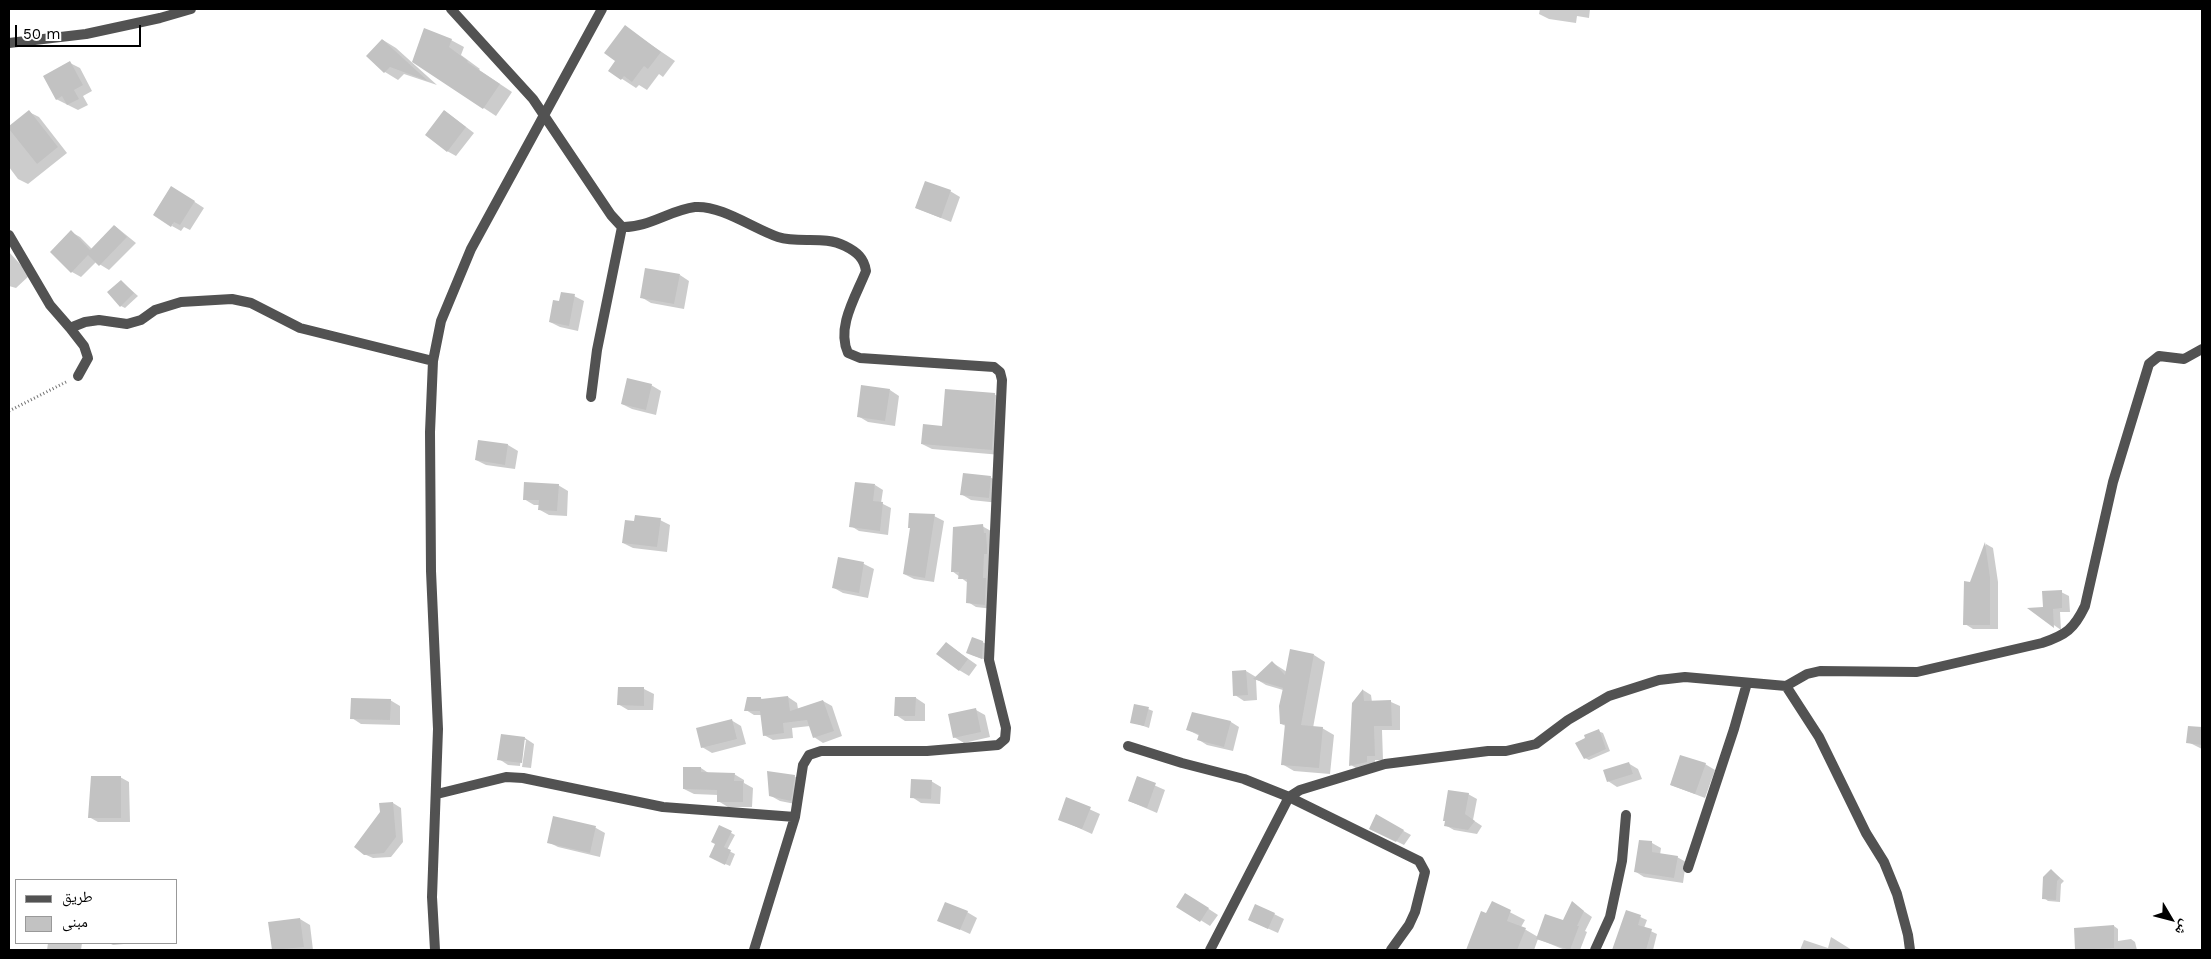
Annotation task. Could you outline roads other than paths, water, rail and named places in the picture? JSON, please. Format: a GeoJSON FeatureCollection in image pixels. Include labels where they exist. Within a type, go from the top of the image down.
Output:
{"type":"FeatureCollection","features":[{"type":"Feature","properties":{"kind":"street"},"geometry":{"type":"LineString","coordinates":[[9,43],[86,34],[160,18],[191,9]]}},
{"type":"Feature","properties":{"kind":"street"},"geometry":{"type":"LineString","coordinates":[[452,9],[533,99],[611,215],[622,227],[633,228],[696,207],[715,210],[779,237],[843,244],[860,256],[864,261],[866,271],[844,328],[844,343],[848,353],[860,358],[994,367],[1000,372],[1002,380],[989,660],[1006,728],[1005,738],[998,745],[927,751],[821,751],[809,755],[803,765],[795,817],[754,950]]}},
{"type":"Feature","properties":{"kind":"street"},"geometry":{"type":"LineString","coordinates":[[435,950],[432,897],[438,729],[431,571],[430,432],[433,361],[441,321],[470,249],[602,9]]}},
{"type":"Feature","properties":{"kind":"street"},"geometry":{"type":"LineString","coordinates":[[592,397],[596,350],[622,227]]}},
{"type":"Feature","properties":{"kind":"street"},"geometry":{"type":"LineString","coordinates":[[9,235],[50,305],[84,346],[88,358],[78,376]]}},
{"type":"Feature","properties":{"kind":"street"},"geometry":{"type":"LineString","coordinates":[[70,328],[85,322],[99,320],[127,324],[141,320],[155,310],[181,302],[232,299],[250,303],[300,328],[433,361]]}},
{"type":"Feature","properties":{"kind":"street"},"geometry":{"type":"LineString","coordinates":[[1210,950],[1290,797],[1300,790],[1316,784],[1385,764],[1488,750],[1506,750],[1536,744],[1568,720],[1610,696],[1659,680],[1684,677],[1786,686],[1807,674],[1820,671],[1917,672],[2042,643],[2062,636],[2077,623],[2085,606],[2113,482],[2149,364],[2159,356],[2184,359],[2202,349]]}},
{"type":"Feature","properties":{"kind":"street"},"geometry":{"type":"LineString","coordinates":[[1688,868],[1734,729],[1747,683]]}},
{"type":"Feature","properties":{"kind":"street"},"geometry":{"type":"LineString","coordinates":[[1786,686],[1819,737],[1866,833],[1884,862],[1898,894],[1910,950]]}},
{"type":"Feature","properties":{"kind":"street"},"geometry":{"type":"LineString","coordinates":[[1128,746],[1182,763],[1244,778],[1290,797],[1416,859],[1425,872],[1415,912],[1409,925],[1391,950]]}},
{"type":"Feature","properties":{"kind":"street"},"geometry":{"type":"LineString","coordinates":[[437,794],[500,778],[523,778],[663,807],[795,817]]}},
{"type":"Feature","properties":{"kind":"street"},"geometry":{"type":"LineString","coordinates":[[1595,950],[1610,917],[1622,860],[1626,815]]}}]}
